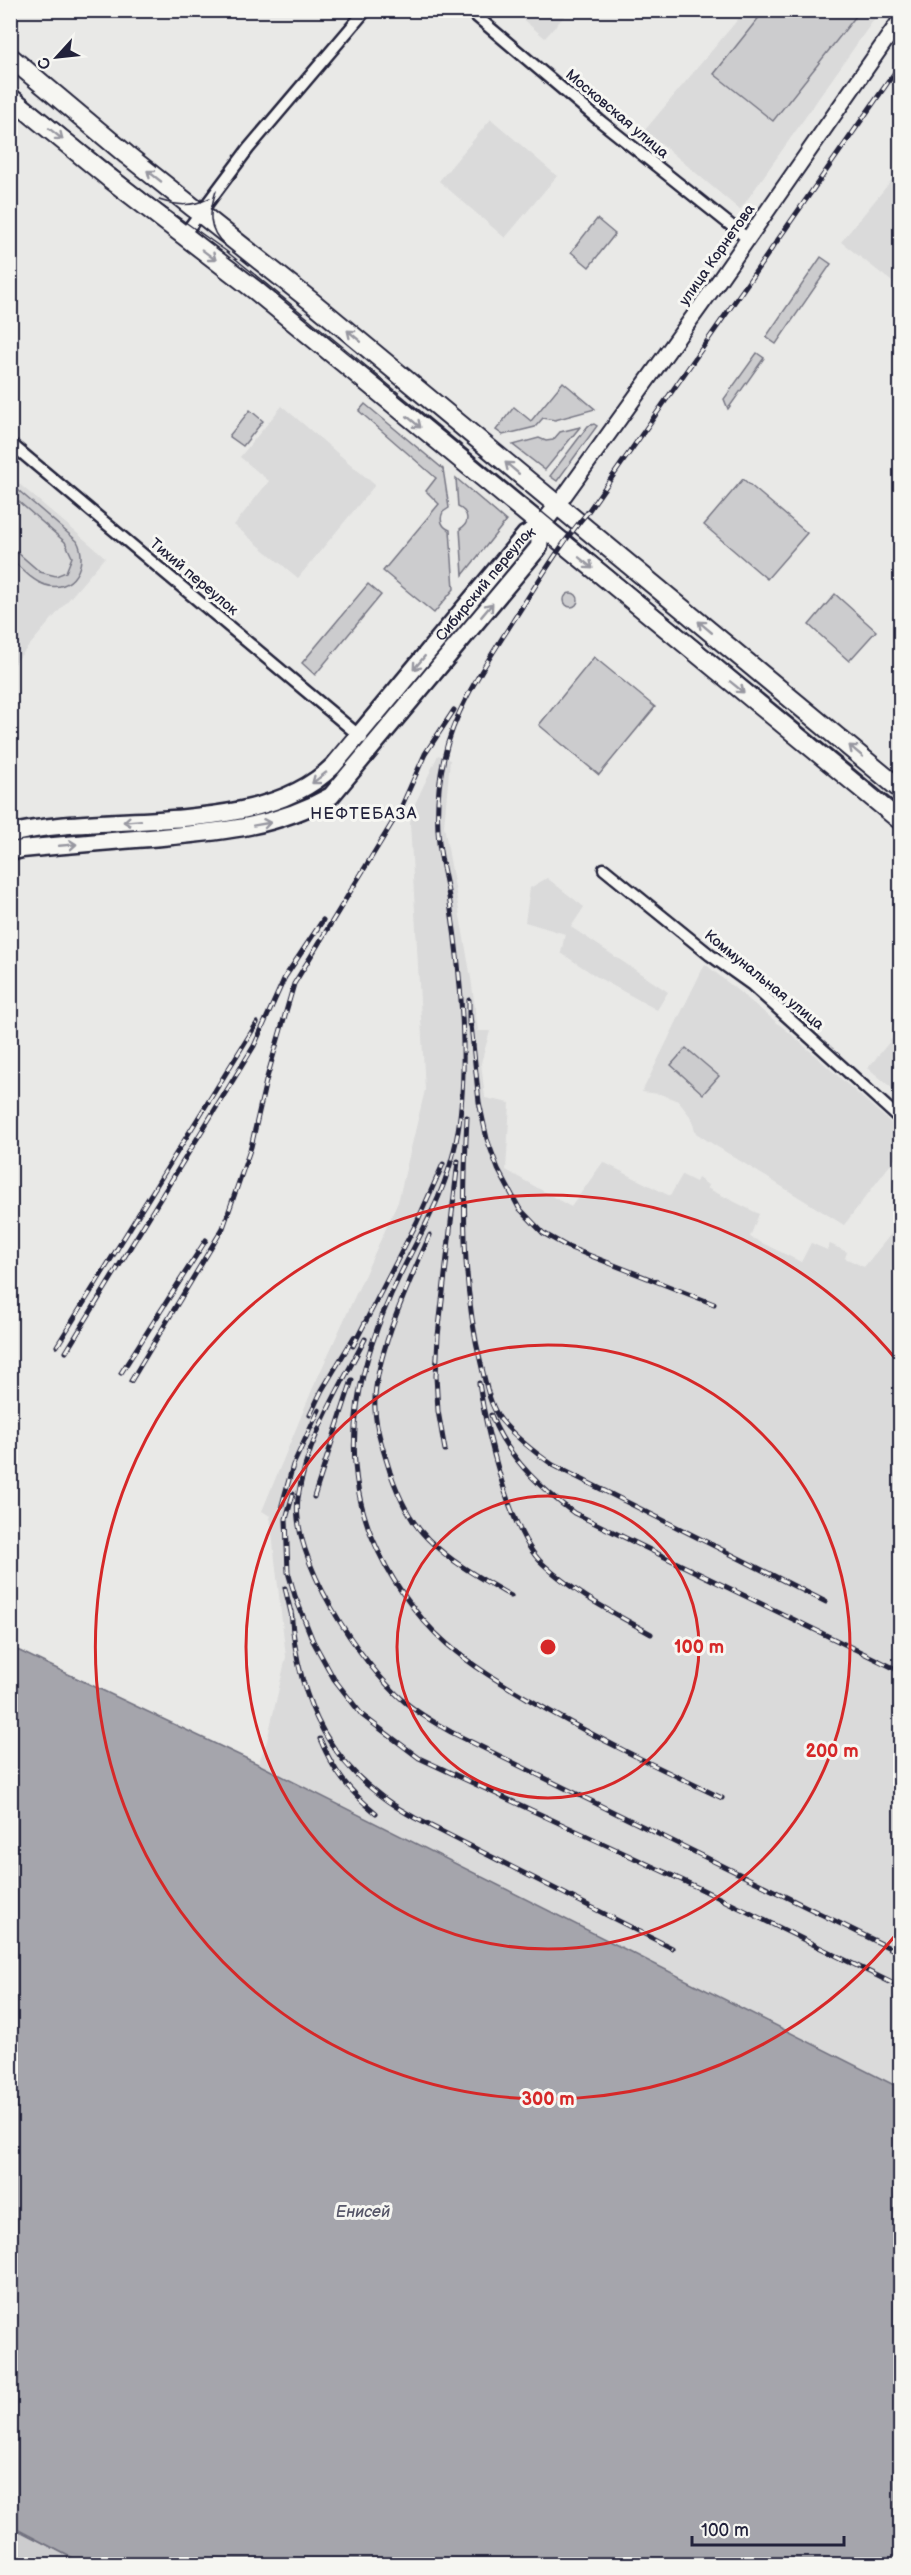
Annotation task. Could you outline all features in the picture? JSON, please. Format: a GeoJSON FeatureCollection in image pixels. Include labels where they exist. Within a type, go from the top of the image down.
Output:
{"type":"FeatureCollection","features":[{"type":"Feature","properties":{"kind":"highway"},"geometry":{"type":"LineString","coordinates":[[10,57],[205,206],[311,301],[900,789]]}},
{"type":"Feature","properties":{"kind":"highway"},"geometry":{"type":"LineString","coordinates":[[10,97],[183,236],[255,290],[900,820]]}},
{"type":"Feature","properties":{"kind":"main road","name":"улица Корнетова"},"geometry":{"type":"LineString","coordinates":[[557,506],[748,239],[900,20]]}},
{"type":"Feature","properties":{"kind":"main road"},"geometry":{"type":"LineString","coordinates":[[541,526],[557,506]]}},
{"type":"Feature","properties":{"kind":"main road","name":"Сибирский переулок"},"geometry":{"type":"LineString","coordinates":[[10,834],[217,814],[256,806],[296,792],[319,780],[525,535],[541,526]]}},
{"type":"Feature","properties":{"kind":"main road","name":"Сибирский переулок"},"geometry":{"type":"LineString","coordinates":[[10,852],[22,849],[219,832],[273,822],[308,809],[331,796],[539,547],[541,526]]}},
{"type":"Feature","properties":{"kind":"street"},"geometry":{"type":"LineString","coordinates":[[183,236],[248,149],[366,10]]}},
{"type":"Feature","properties":{"kind":"street","name":"Московская улица"},"geometry":{"type":"LineString","coordinates":[[469,10],[599,120],[748,239]]}},
{"type":"Feature","properties":{"kind":"street","name":"Тихий переулок"},"geometry":{"type":"LineString","coordinates":[[10,443],[372,746]]}},
{"type":"Feature","properties":{"kind":"street","name":"Коммунальная улица"},"geometry":{"type":"LineString","coordinates":[[604,868],[710,955],[752,985],[900,1119]]}},
{"type":"Feature","properties":{"kind":"shaded area"},"geometry":{"type":"Polygon","coordinates":[[[513,11],[569,11],[545,38],[513,11]]]}},
{"type":"Feature","properties":{"kind":"shaded area"},"geometry":{"type":"Polygon","coordinates":[[[745,11],[880,11],[740,210],[645,130],[745,11]]]}},
{"type":"Feature","properties":{"kind":"shaded area"},"geometry":{"type":"Polygon","coordinates":[[[764,11],[860,11],[773,121],[714,74],[764,11]]]}},
{"type":"Feature","properties":{"kind":"shaded area"},"geometry":{"type":"Polygon","coordinates":[[[491,119],[557,176],[505,238],[439,181],[491,119]]]}},
{"type":"Feature","properties":{"kind":"shaded area"},"geometry":{"type":"Polygon","coordinates":[[[900,170],[900,288],[841,242],[900,170]]]}},
{"type":"Feature","properties":{"kind":"shaded area"},"geometry":{"type":"Polygon","coordinates":[[[597,219],[615,234],[589,267],[571,252],[597,219]]]}},
{"type":"Feature","properties":{"kind":"shaded area"},"geometry":{"type":"Polygon","coordinates":[[[821,257],[831,264],[776,344],[766,337],[821,257]]]}},
{"type":"Feature","properties":{"kind":"shaded area"},"geometry":{"type":"Polygon","coordinates":[[[757,353],[764,358],[728,409],[724,399],[757,353]]]}},
{"type":"Feature","properties":{"kind":"shaded area"},"geometry":{"type":"Polygon","coordinates":[[[563,382],[595,409],[555,420],[543,418],[535,427],[503,435],[496,430],[514,407],[531,421],[563,382]]]}},
{"type":"Feature","properties":{"kind":"shaded area"},"geometry":{"type":"Polygon","coordinates":[[[365,404],[443,469],[449,508],[443,512],[441,520],[450,530],[454,589],[434,613],[383,571],[439,504],[426,491],[436,478],[359,411],[365,404]]]}},
{"type":"Feature","properties":{"kind":"shaded area"},"geometry":{"type":"Polygon","coordinates":[[[282,406],[375,485],[298,578],[234,525],[269,481],[240,457],[282,406]]]}},
{"type":"Feature","properties":{"kind":"shaded area"},"geometry":{"type":"Polygon","coordinates":[[[250,410],[263,421],[243,446],[229,436],[250,410]]]}},
{"type":"Feature","properties":{"kind":"shaded area"},"geometry":{"type":"Polygon","coordinates":[[[594,424],[597,426],[557,481],[550,476],[588,426],[594,424]]]}},
{"type":"Feature","properties":{"kind":"shaded area"},"geometry":{"type":"Polygon","coordinates":[[[580,427],[545,470],[513,445],[539,438],[546,441],[553,440],[560,432],[580,427]]]}},
{"type":"Feature","properties":{"kind":"shaded area"},"geometry":{"type":"Polygon","coordinates":[[[11,477],[105,557],[11,667],[11,477]]]}},
{"type":"Feature","properties":{"kind":"shaded area"},"geometry":{"type":"Polygon","coordinates":[[[456,478],[506,521],[463,575],[460,529],[467,518],[462,509],[458,507],[456,478]]]}},
{"type":"Feature","properties":{"kind":"shaded area"},"geometry":{"type":"Polygon","coordinates":[[[743,479],[807,533],[767,579],[704,525],[743,479]]]}},
{"type":"Feature","properties":{"kind":"shaded area"},"geometry":{"type":"Polygon","coordinates":[[[11,484],[77,541],[81,558],[80,567],[71,581],[64,585],[55,587],[40,583],[11,559],[11,547],[40,572],[56,576],[66,572],[72,557],[65,542],[11,495],[11,484]]]}},
{"type":"Feature","properties":{"kind":"shaded area"},"geometry":{"type":"Polygon","coordinates":[[[368,584],[381,595],[315,675],[302,663],[368,584]]]}},
{"type":"Feature","properties":{"kind":"shaded area"},"geometry":{"type":"Polygon","coordinates":[[[568,593],[574,593],[578,600],[574,607],[568,607],[564,603],[564,597],[568,593]]]}},
{"type":"Feature","properties":{"kind":"shaded area"},"geometry":{"type":"Polygon","coordinates":[[[835,594],[876,631],[849,661],[809,625],[835,594]]]}},
{"type":"Feature","properties":{"kind":"shaded area"},"geometry":{"type":"Polygon","coordinates":[[[594,657],[655,707],[599,775],[539,725],[594,657]]]}},
{"type":"Feature","properties":{"kind":"shaded area"},"geometry":{"type":"Polygon","coordinates":[[[438,755],[450,760],[444,826],[478,1031],[490,1031],[481,1063],[485,1098],[510,1103],[506,1170],[571,1207],[603,1162],[670,1196],[682,1175],[696,1182],[698,1178],[708,1185],[707,1188],[759,1214],[750,1237],[801,1262],[811,1243],[827,1250],[830,1244],[847,1252],[845,1258],[864,1267],[900,1223],[900,2088],[258,1764],[267,1741],[286,1657],[270,1516],[262,1511],[312,1390],[398,1202],[425,1090],[410,823],[413,808],[438,755]]]}},
{"type":"Feature","properties":{"kind":"shaded area"},"geometry":{"type":"Polygon","coordinates":[[[547,878],[584,907],[571,927],[668,992],[657,1010],[599,978],[561,953],[565,934],[525,922],[530,888],[547,878]]]}},
{"type":"Feature","properties":{"kind":"shaded area"},"geometry":{"type":"Polygon","coordinates":[[[705,964],[791,1034],[900,1131],[900,1152],[844,1225],[696,1133],[690,1116],[678,1101],[660,1094],[642,1092],[705,964]]]}},
{"type":"Feature","properties":{"kind":"shaded area"},"geometry":{"type":"Polygon","coordinates":[[[900,1029],[900,1095],[868,1068],[900,1029]]]}},
{"type":"Feature","properties":{"kind":"shaded area"},"geometry":{"type":"Polygon","coordinates":[[[686,1048],[719,1076],[703,1094],[671,1065],[686,1048]]]}},
{"type":"Feature","properties":{"kind":"shaded area"},"geometry":{"type":"Polygon","coordinates":[[[10,2526],[84,2564],[11,2564],[10,2526]]]}},
{"type":"Feature","properties":{"kind":"water","name":"Енисей"},"geometry":{"type":"Polygon","coordinates":[[[11,1647],[258,1764],[900,2088],[900,2564],[84,2564],[11,2526],[11,1647]]]}},
{"type":"Feature","properties":{"kind":"tram line"},"geometry":{"type":"LineString","coordinates":[[10,85],[150,197],[226,251],[900,809]]}},
{"type":"Feature","properties":{"kind":"tram line"},"geometry":{"type":"LineString","coordinates":[[216,191],[211,220],[215,233],[225,245]]}},
{"type":"Feature","properties":{"kind":"tram line"},"geometry":{"type":"LineString","coordinates":[[159,200],[184,205],[210,198]]}},
{"type":"Feature","properties":{"kind":"railway"},"geometry":{"type":"LineString","coordinates":[[722,1798],[601,1739],[519,1694],[466,1660],[435,1633],[404,1595],[372,1537],[361,1504],[356,1471],[354,1438],[357,1405],[373,1340],[385,1308],[446,1178],[456,1142],[460,1115],[463,1085],[460,991],[438,822],[442,768],[456,721],[482,670],[558,552],[900,65]]}},
{"type":"Feature","properties":{"kind":"railway"},"geometry":{"type":"LineString","coordinates":[[131,1381],[223,1228],[251,1147],[266,1081],[294,984],[400,810],[425,754],[454,710]]}},
{"type":"Feature","properties":{"kind":"railway"},"geometry":{"type":"LineString","coordinates":[[66,1352],[254,1046],[285,977],[323,920]]}},
{"type":"Feature","properties":{"kind":"railway"},"geometry":{"type":"LineString","coordinates":[[469,1000],[469,1024]]}},
{"type":"Feature","properties":{"kind":"railway"},"geometry":{"type":"LineString","coordinates":[[470,1015],[479,1102],[487,1139],[498,1169],[519,1208],[543,1233],[568,1247],[714,1304]]}},
{"type":"Feature","properties":{"kind":"railway"},"geometry":{"type":"LineString","coordinates":[[57,1346],[257,1023]]}},
{"type":"Feature","properties":{"kind":"railway"},"geometry":{"type":"LineString","coordinates":[[467,1117],[464,1212],[470,1306],[487,1388],[501,1420],[513,1433],[553,1465],[826,1602]]}},
{"type":"Feature","properties":{"kind":"railway"},"geometry":{"type":"LineString","coordinates":[[445,1450],[438,1411],[436,1376],[438,1336],[458,1161]]}},
{"type":"Feature","properties":{"kind":"railway"},"geometry":{"type":"LineString","coordinates":[[353,1346],[417,1222],[443,1164]]}},
{"type":"Feature","properties":{"kind":"railway"},"geometry":{"type":"LineString","coordinates":[[430,1235],[394,1321],[380,1368],[375,1409],[379,1433],[397,1490],[405,1508],[421,1532],[457,1563],[511,1596]]}},
{"type":"Feature","properties":{"kind":"railway"},"geometry":{"type":"LineString","coordinates":[[121,1373],[206,1240]]}},
{"type":"Feature","properties":{"kind":"railway"},"geometry":{"type":"LineString","coordinates":[[310,1415],[322,1390],[354,1337]]}},
{"type":"Feature","properties":{"kind":"railway"},"geometry":{"type":"LineString","coordinates":[[365,1339],[334,1396],[308,1456],[298,1498],[298,1522],[316,1578],[332,1608],[349,1636],[387,1685],[405,1702],[451,1732],[900,1953]]}},
{"type":"Feature","properties":{"kind":"railway"},"geometry":{"type":"LineString","coordinates":[[314,1497],[352,1380]]}},
{"type":"Feature","properties":{"kind":"railway"},"geometry":{"type":"LineString","coordinates":[[479,1383],[487,1426],[501,1479],[520,1529],[531,1549],[543,1564],[568,1584],[651,1634]]}},
{"type":"Feature","properties":{"kind":"railway"},"geometry":{"type":"LineString","coordinates":[[282,1505],[293,1465],[319,1410]]}},
{"type":"Feature","properties":{"kind":"railway"},"geometry":{"type":"LineString","coordinates":[[491,1415],[497,1430],[525,1470],[574,1513],[900,1671]]}},
{"type":"Feature","properties":{"kind":"railway"},"geometry":{"type":"LineString","coordinates":[[293,1494],[286,1519],[288,1572],[295,1596],[313,1641],[334,1679],[362,1715],[419,1758],[701,1889],[900,1987]]}},
{"type":"Feature","properties":{"kind":"railway"},"geometry":{"type":"LineString","coordinates":[[285,1588],[292,1617]]}},
{"type":"Feature","properties":{"kind":"railway"},"geometry":{"type":"LineString","coordinates":[[291,1611],[295,1645],[311,1706],[324,1732],[341,1757],[361,1779],[386,1800],[415,1818],[672,1948]]}},
{"type":"Feature","properties":{"kind":"railway"},"geometry":{"type":"LineString","coordinates":[[320,1739],[343,1780],[376,1813]]}},
{"type":"Feature","properties":{"kind":"district","name":"НЕФТЕБАЗА"},"geometry":{"type":"Point","coordinates":[364,814]}}]}
